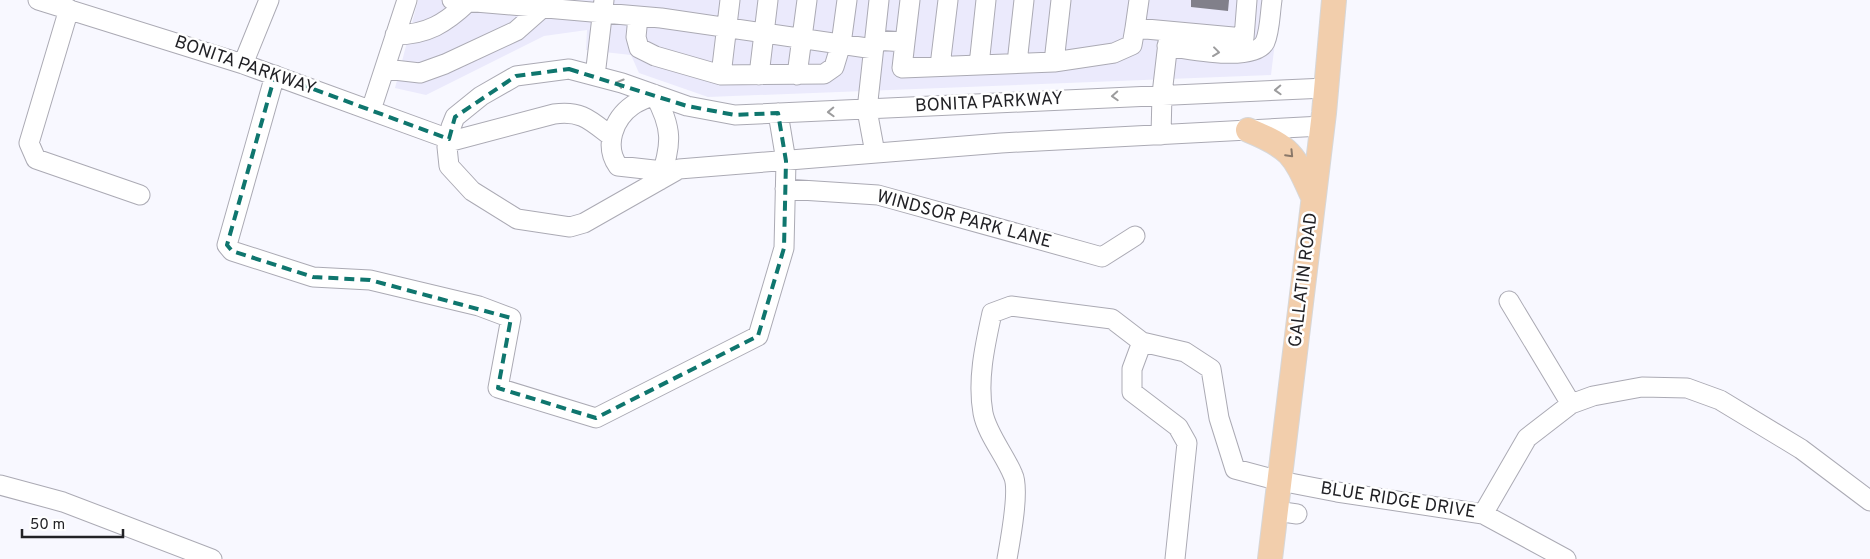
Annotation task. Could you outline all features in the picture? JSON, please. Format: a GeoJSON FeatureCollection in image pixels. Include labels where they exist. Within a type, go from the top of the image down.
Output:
{"type":"FeatureCollection","features":[{"type":"Feature","properties":{"kind":"main road","name":"GALLATIN ROAD"},"geometry":{"type":"LineString","coordinates":[[1270,559],[1286,513],[1280,481],[1322,126],[1334,0]]}},
{"type":"Feature","properties":{"kind":"main road"},"geometry":{"type":"LineString","coordinates":[[1248,130],[1272,140],[1293,156],[1313,198]]}},
{"type":"Feature","properties":{"kind":"street","name":"BONITA PARKWAY"},"geometry":{"type":"LineString","coordinates":[[38,0],[275,75],[371,110],[448,141]]}},
{"type":"Feature","properties":{"kind":"street"},"geometry":{"type":"LineString","coordinates":[[243,64],[269,0]]}},
{"type":"Feature","properties":{"kind":"street"},"geometry":{"type":"LineString","coordinates":[[371,110],[407,0]]}},
{"type":"Feature","properties":{"kind":"street"},"geometry":{"type":"LineString","coordinates":[[721,75],[730,0]]}},
{"type":"Feature","properties":{"kind":"street"},"geometry":{"type":"LineString","coordinates":[[759,75],[768,0]]}},
{"type":"Feature","properties":{"kind":"street"},"geometry":{"type":"LineString","coordinates":[[797,75],[807,0]]}},
{"type":"Feature","properties":{"kind":"street"},"geometry":{"type":"LineString","coordinates":[[638,17],[636,37],[639,48],[655,56],[721,75],[824,74],[834,67],[841,44],[847,0]]}},
{"type":"Feature","properties":{"kind":"street"},"geometry":{"type":"LineString","coordinates":[[875,153],[867,110],[879,0]]}},
{"type":"Feature","properties":{"kind":"street"},"geometry":{"type":"LineString","coordinates":[[910,0],[902,68],[1054,62],[1114,53],[1132,45],[1139,0]]}},
{"type":"Feature","properties":{"kind":"street"},"geometry":{"type":"LineString","coordinates":[[940,66],[948,0]]}},
{"type":"Feature","properties":{"kind":"street"},"geometry":{"type":"LineString","coordinates":[[979,65],[986,0]]}},
{"type":"Feature","properties":{"kind":"street"},"geometry":{"type":"LineString","coordinates":[[1017,63],[1024,0]]}},
{"type":"Feature","properties":{"kind":"street"},"geometry":{"type":"LineString","coordinates":[[1054,62],[1062,0]]}},
{"type":"Feature","properties":{"kind":"street"},"geometry":{"type":"LineString","coordinates":[[1168,40],[1244,38],[1247,0]]}},
{"type":"Feature","properties":{"kind":"street"},"geometry":{"type":"LineString","coordinates":[[1250,51],[1259,33],[1264,0]]}},
{"type":"Feature","properties":{"kind":"street"},"geometry":{"type":"LineString","coordinates":[[1135,28],[1168,40],[1235,54],[1257,50],[1266,41],[1272,0]]}},
{"type":"Feature","properties":{"kind":"street"},"geometry":{"type":"LineString","coordinates":[[395,35],[412,35],[432,29],[449,20],[460,1],[541,9],[604,7],[638,17],[661,18],[841,44],[905,42]]}},
{"type":"Feature","properties":{"kind":"street"},"geometry":{"type":"LineString","coordinates":[[595,76],[604,7]]}},
{"type":"Feature","properties":{"kind":"street"},"geometry":{"type":"LineString","coordinates":[[68,9],[29,143],[36,159],[140,195]]}},
{"type":"Feature","properties":{"kind":"street"},"geometry":{"type":"LineString","coordinates":[[385,69],[420,73],[445,64],[516,31],[541,9]]}},
{"type":"Feature","properties":{"kind":"street"},"geometry":{"type":"LineString","coordinates":[[1161,135],[1162,94],[1168,40]]}},
{"type":"Feature","properties":{"kind":"street","name":"BONITA PARKWAY"},"geometry":{"type":"LineString","coordinates":[[1322,126],[1001,143],[679,170],[661,176],[584,223],[570,227],[517,219],[472,191],[449,166],[448,141],[456,117],[481,96],[516,76],[569,69],[654,94],[687,106],[735,115],[1326,88]]}},
{"type":"Feature","properties":{"kind":"street"},"geometry":{"type":"LineString","coordinates":[[275,75],[227,245],[232,251],[313,277],[370,280],[479,306],[511,318],[498,388],[596,418],[758,336],[784,248],[786,161],[778,113]]}},
{"type":"Feature","properties":{"kind":"street"},"geometry":{"type":"LineString","coordinates":[[654,94],[666,116],[670,135],[668,154],[661,176],[618,166],[612,158],[612,137],[615,126],[623,114],[633,105],[654,94]]}},
{"type":"Feature","properties":{"kind":"street"},"geometry":{"type":"LineString","coordinates":[[448,141],[570,112],[588,120],[612,137]]}},
{"type":"Feature","properties":{"kind":"street","name":"WINDSOR PARK LANE"},"geometry":{"type":"LineString","coordinates":[[785,188],[878,195],[1102,257],[1135,236]]}},
{"type":"Feature","properties":{"kind":"street"},"geometry":{"type":"LineString","coordinates":[[1509,301],[1571,404]]}},
{"type":"Feature","properties":{"kind":"street"},"geometry":{"type":"LineString","coordinates":[[1006,559],[1012,531],[1015,477],[983,414],[981,384],[984,347],[992,313],[1010,306],[1112,319],[1142,342],[1132,369],[1132,392],[1178,427],[1187,443],[1175,559]]}},
{"type":"Feature","properties":{"kind":"street","name":"BLUE RIDGE DRIVE"},"geometry":{"type":"LineString","coordinates":[[1142,342],[1185,352],[1211,369],[1219,418],[1235,469],[1280,481],[1483,514],[1566,559]]}},
{"type":"Feature","properties":{"kind":"street"},"geometry":{"type":"LineString","coordinates":[[1483,514],[1527,438],[1571,404],[1593,396],[1642,387],[1687,388],[1720,400],[1801,448],[1870,501]]}},
{"type":"Feature","properties":{"kind":"street"},"geometry":{"type":"LineString","coordinates":[[0,485],[63,502],[212,559]]}},
{"type":"Feature","properties":{"kind":"highlighted area"},"geometry":{"type":"Polygon","coordinates":[[[569,69],[687,106],[735,115],[778,113],[786,161],[784,248],[758,336],[596,418],[498,388],[511,318],[370,280],[313,277],[232,251],[227,245],[275,75],[449,139],[455,117],[516,76],[569,69]]]}},
{"type":"Feature","properties":{"kind":"shaded area"},"geometry":{"type":"Polygon","coordinates":[[[418,0],[1280,0],[1271,75],[708,97],[639,73],[631,55],[586,50],[587,30],[544,36],[426,95],[395,88],[418,0]]]}},
{"type":"Feature","properties":{"kind":"building"},"geometry":{"type":"Polygon","coordinates":[[[1191,0],[1229,0],[1228,11],[1191,7],[1191,0]]]}}]}
